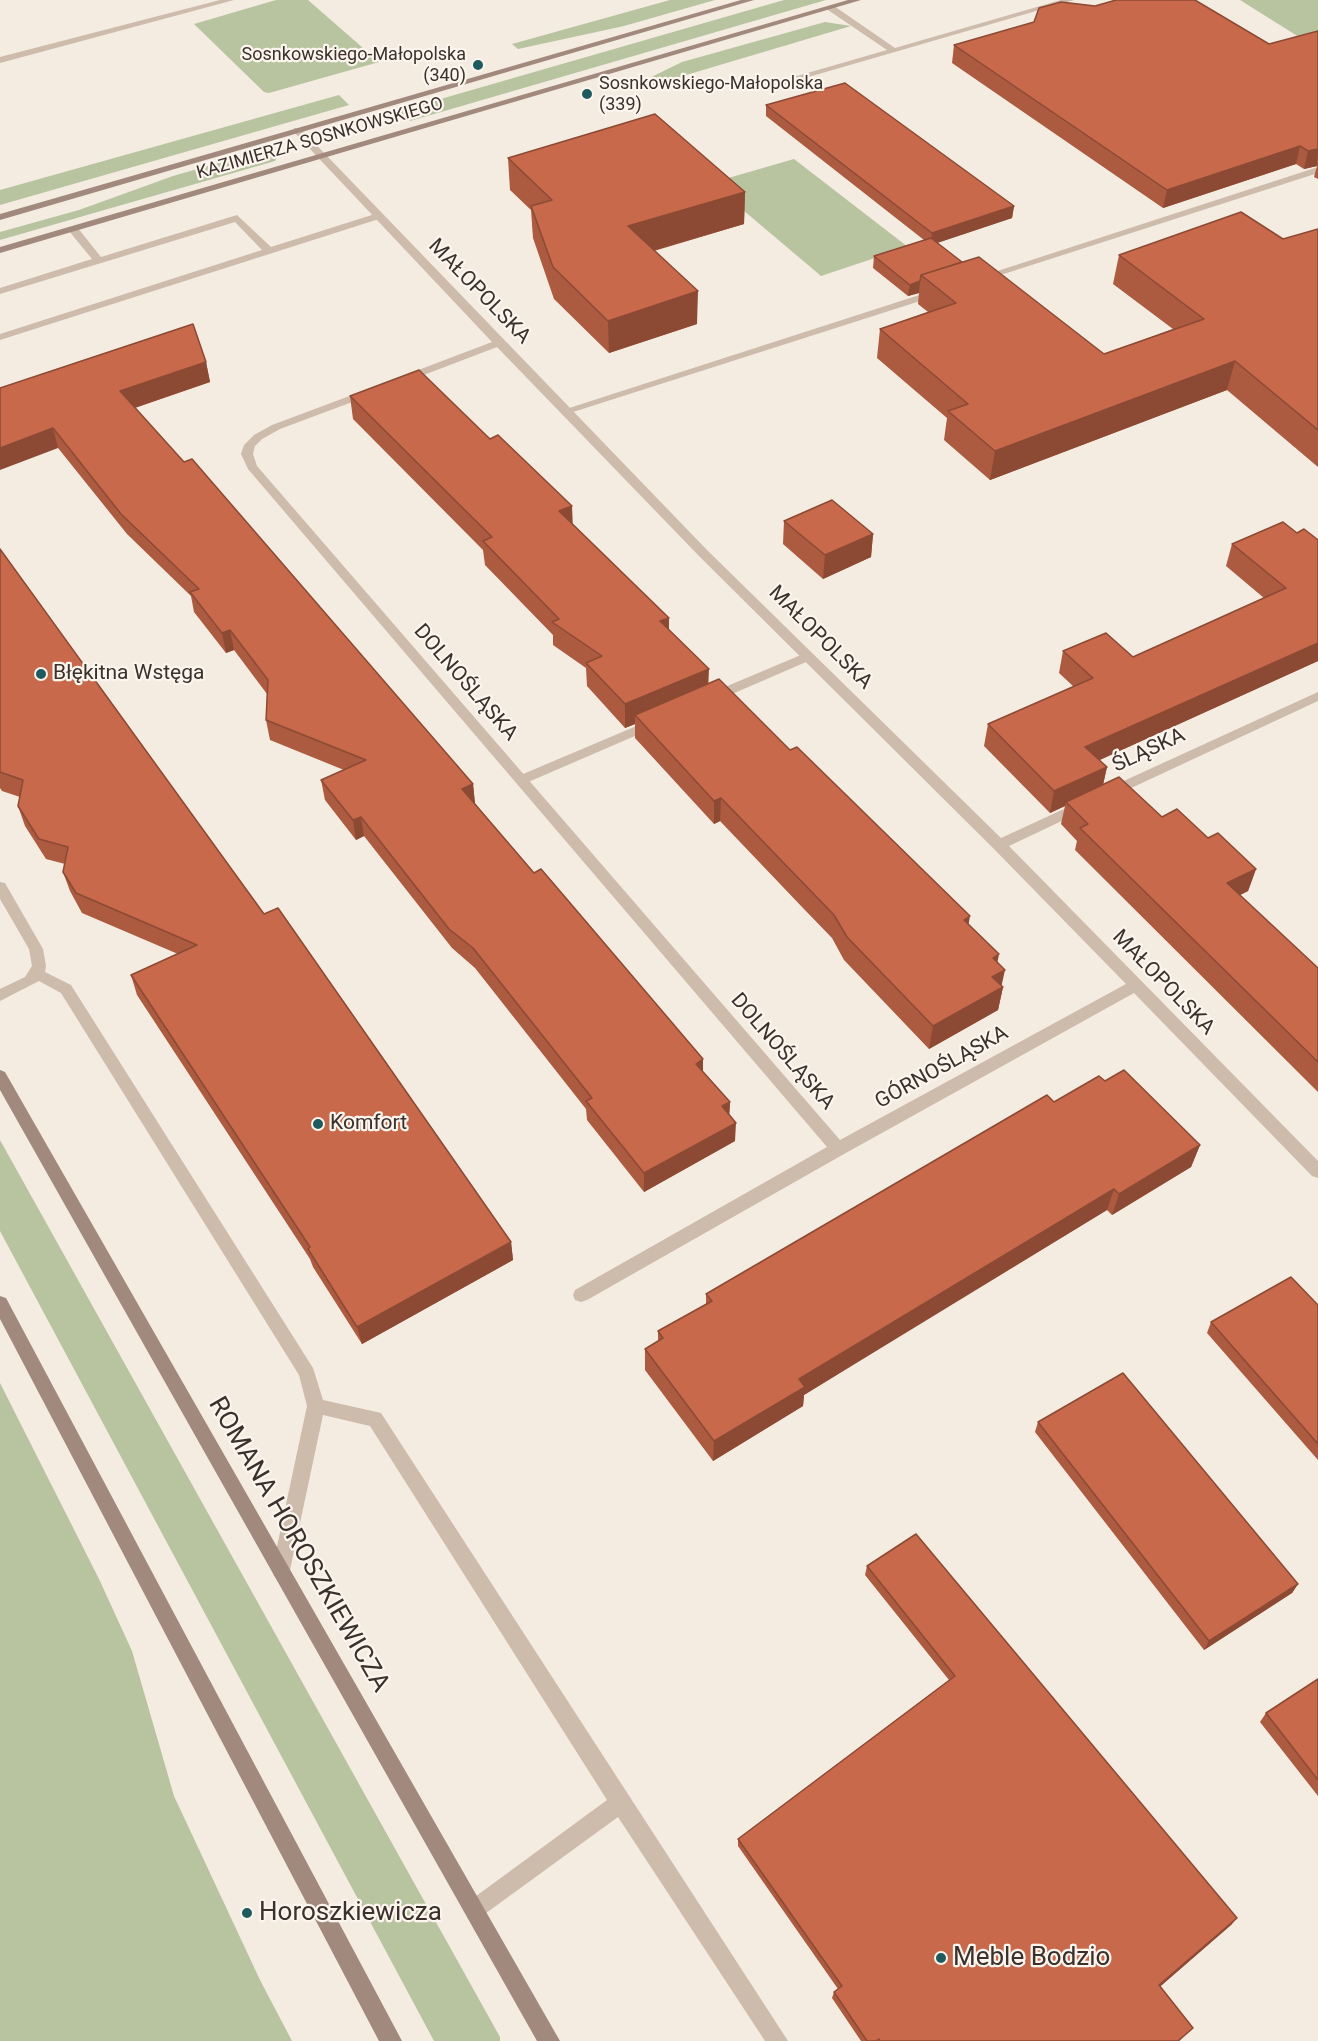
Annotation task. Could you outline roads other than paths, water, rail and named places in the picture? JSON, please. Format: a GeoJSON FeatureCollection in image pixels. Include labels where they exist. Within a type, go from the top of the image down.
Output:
{"type":"FeatureCollection","features":[{"type":"Feature","properties":{"kind":"street"},"geometry":{"type":"LineString","coordinates":[[0,60],[230,0]]}},
{"type":"Feature","properties":{"kind":"street","name":"KAZIMIERZA SOSNKOWSKIEGO"},"geometry":{"type":"LineString","coordinates":[[0,217],[750,0]]}},
{"type":"Feature","properties":{"kind":"street","name":"KAZIMIERZA SOSNKOWSKIEGO"},"geometry":{"type":"LineString","coordinates":[[0,250],[857,0]]}},
{"type":"Feature","properties":{"kind":"street"},"geometry":{"type":"LineString","coordinates":[[771,85],[1070,0]]}},
{"type":"Feature","properties":{"kind":"street"},"geometry":{"type":"LineString","coordinates":[[831,8],[894,51]]}},
{"type":"Feature","properties":{"kind":"street","name":"MAŁOPOLSKA"},"geometry":{"type":"LineString","coordinates":[[297,130],[499,343],[808,656],[999,845],[1318,1171]]}},
{"type":"Feature","properties":{"kind":"street"},"geometry":{"type":"LineString","coordinates":[[975,280],[1318,170]]}},
{"type":"Feature","properties":{"kind":"street"},"geometry":{"type":"LineString","coordinates":[[0,338],[378,216]]}},
{"type":"Feature","properties":{"kind":"street"},"geometry":{"type":"LineString","coordinates":[[0,291],[237,218],[268,250]]}},
{"type":"Feature","properties":{"kind":"street"},"geometry":{"type":"LineString","coordinates":[[73,229],[99,261]]}},
{"type":"Feature","properties":{"kind":"street"},"geometry":{"type":"LineString","coordinates":[[566,411],[953,287]]}},
{"type":"Feature","properties":{"kind":"street","name":"DOLNOŚLĄSKA"},"geometry":{"type":"LineString","coordinates":[[499,343],[276,427],[258,437],[250,446],[248,454],[252,467],[838,1149]]}},
{"type":"Feature","properties":{"kind":"street"},"geometry":{"type":"LineString","coordinates":[[702,702],[808,656]]}},
{"type":"Feature","properties":{"kind":"street","name":"ŚLĄSKA"},"geometry":{"type":"LineString","coordinates":[[999,845],[1318,696]]}},
{"type":"Feature","properties":{"kind":"street"},"geometry":{"type":"LineString","coordinates":[[521,780],[670,716]]}},
{"type":"Feature","properties":{"kind":"street"},"geometry":{"type":"LineString","coordinates":[[0,887],[36,949],[39,966],[36,975],[30,981],[0,995]]}},
{"type":"Feature","properties":{"kind":"street"},"geometry":{"type":"LineString","coordinates":[[36,975],[48,978],[66,989],[307,1373],[316,1406],[281,1570]]}},
{"type":"Feature","properties":{"kind":"street","name":"GÓRNOŚLĄSKA"},"geometry":{"type":"LineString","coordinates":[[581,1295],[838,1149],[1136,985]]}},
{"type":"Feature","properties":{"kind":"street","name":"ROMANA HOROSZKIEWICZA"},"geometry":{"type":"LineString","coordinates":[[0,1076],[549,2041]]}},
{"type":"Feature","properties":{"kind":"street"},"geometry":{"type":"LineString","coordinates":[[0,1302],[391,2041]]}},
{"type":"Feature","properties":{"kind":"street"},"geometry":{"type":"LineString","coordinates":[[316,1406],[375,1419],[620,1803],[777,2041]]}},
{"type":"Feature","properties":{"kind":"street"},"geometry":{"type":"LineString","coordinates":[[475,1909],[620,1803]]}},
{"type":"Feature","properties":{"kind":"place","name":"Sosnkowskiego-Małopolska (340)"},"geometry":{"type":"Point","coordinates":[478,65]}},
{"type":"Feature","properties":{"kind":"place","name":"Sosnkowskiego-Małopolska (339)"},"geometry":{"type":"Point","coordinates":[587,94]}},
{"type":"Feature","properties":{"kind":"place","name":"Błękitna Wstęga"},"geometry":{"type":"Point","coordinates":[41,674]}},
{"type":"Feature","properties":{"kind":"place","name":"Komfort"},"geometry":{"type":"Point","coordinates":[318,1124]}},
{"type":"Feature","properties":{"kind":"place","name":"Horoszkiewicza"},"geometry":{"type":"Point","coordinates":[247,1913]}},
{"type":"Feature","properties":{"kind":"place","name":"Meble Bodzio"},"geometry":{"type":"Point","coordinates":[941,1958]}}]}
